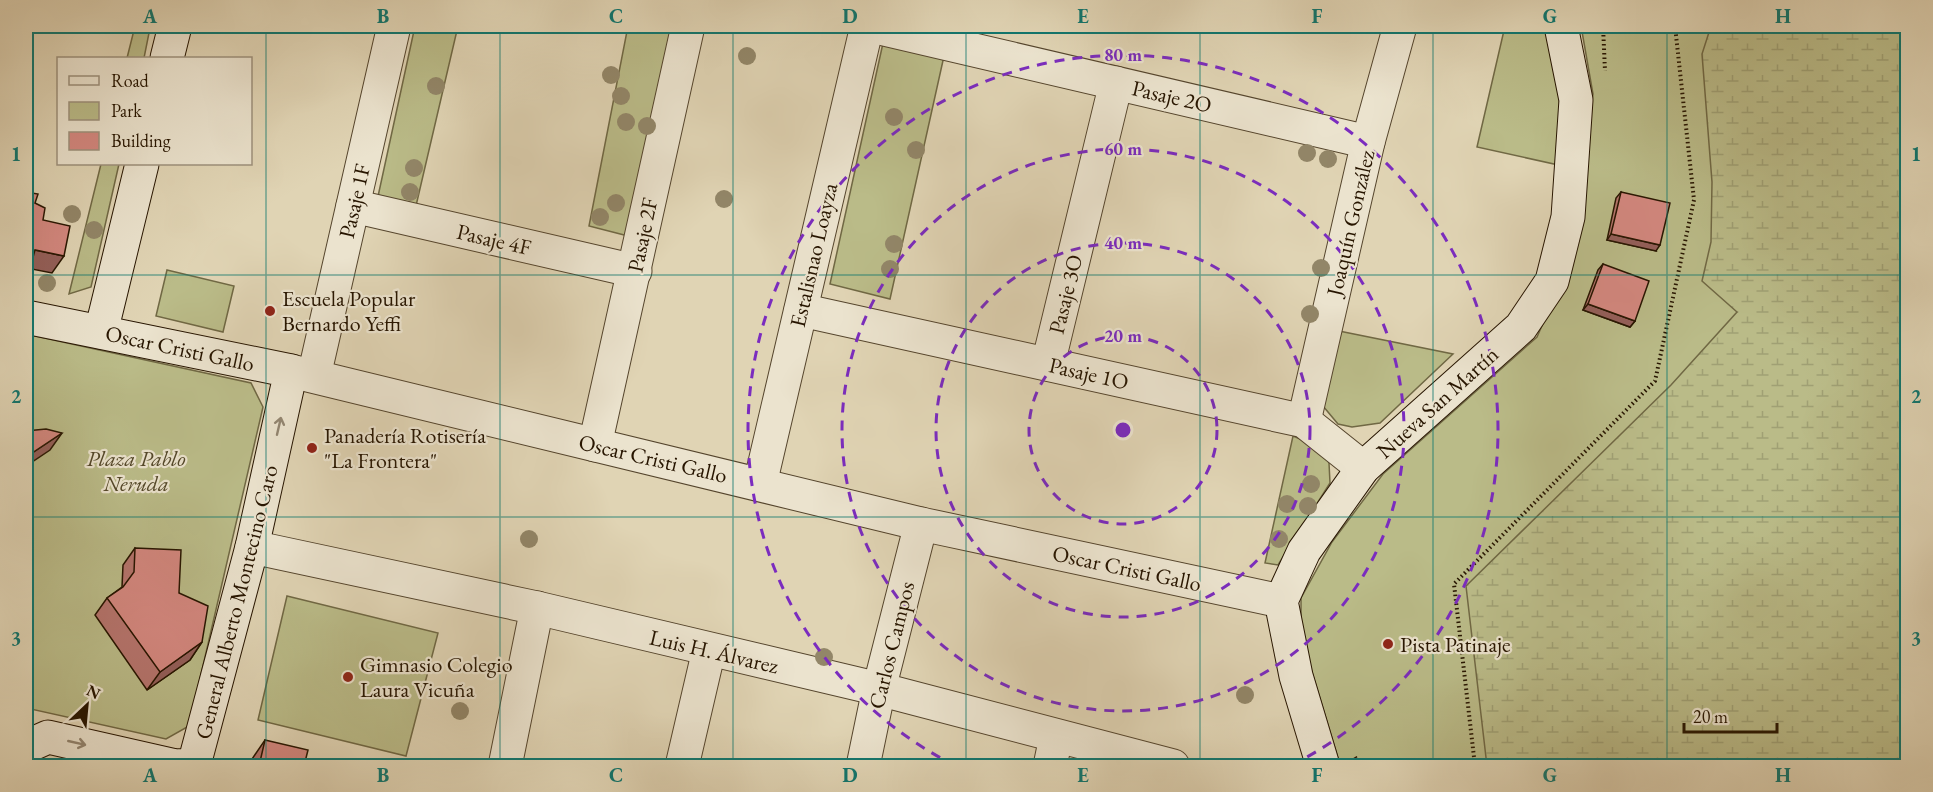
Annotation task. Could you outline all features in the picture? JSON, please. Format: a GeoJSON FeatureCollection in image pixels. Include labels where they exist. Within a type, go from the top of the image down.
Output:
{"type":"FeatureCollection","features":[{"type":"Feature","properties":{"kind":"street"},"geometry":{"type":"LineString","coordinates":[[167,57],[175,26]]}},
{"type":"Feature","properties":{"kind":"street","name":"Pasaje 1F"},"geometry":{"type":"LineString","coordinates":[[303,373],[353,206],[394,26]]}},
{"type":"Feature","properties":{"kind":"street","name":"Pasaje 2F"},"geometry":{"type":"LineString","coordinates":[[595,445],[688,26]]}},
{"type":"Feature","properties":{"kind":"street","name":"Estalisnao Loayza"},"geometry":{"type":"LineString","coordinates":[[760,484],[867,26]]}},
{"type":"Feature","properties":{"kind":"street","name":"Pasaje 2O"},"geometry":{"type":"LineString","coordinates":[[872,26],[1368,142]]}},
{"type":"Feature","properties":{"kind":"street","name":"Joaquín González"},"geometry":{"type":"LineString","coordinates":[[1304,421],[1368,142],[1400,26]]}},
{"type":"Feature","properties":{"kind":"street","name":"Nueva San Martín"},"geometry":{"type":"LineString","coordinates":[[1281,601],[1304,551],[1363,468],[1521,327],[1552,281],[1568,217],[1576,100],[1561,26]]}},
{"type":"Feature","properties":{"kind":"street","name":"Pasaje 3O"},"geometry":{"type":"LineString","coordinates":[[1048,364],[1116,83]]}},
{"type":"Feature","properties":{"kind":"street"},"geometry":{"type":"LineString","coordinates":[[101,332],[142,165]]}},
{"type":"Feature","properties":{"kind":"street","name":"Pasaje 4F"},"geometry":{"type":"LineString","coordinates":[[353,206],[635,271]]}},
{"type":"Feature","properties":{"kind":"street","name":"Pasaje 1O"},"geometry":{"type":"LineString","coordinates":[[801,310],[1304,421],[1363,468]]}},
{"type":"Feature","properties":{"kind":"street","name":"Oscar Cristi Gallo"},"geometry":{"type":"LineString","coordinates":[[26,317],[303,373],[921,524],[1281,601]]}},
{"type":"Feature","properties":{"kind":"street","name":"General Alberto Montecino Caro"},"geometry":{"type":"LineString","coordinates":[[26,752],[30,745],[48,737],[176,766],[190,765],[195,761],[252,547],[303,373]]}},
{"type":"Feature","properties":{"kind":"street","name":"Carlos Campos"},"geometry":{"type":"LineString","coordinates":[[863,766],[879,689],[921,524]]}},
{"type":"Feature","properties":{"kind":"street","name":"Luis H. Álvarez"},"geometry":{"type":"LineString","coordinates":[[252,547],[537,608],[879,689],[1053,752],[1173,766]]}},
{"type":"Feature","properties":{"kind":"street"},"geometry":{"type":"LineString","coordinates":[[1281,601],[1296,676],[1323,766]]}},
{"type":"Feature","properties":{"kind":"street"},"geometry":{"type":"LineString","coordinates":[[505,766],[537,608]]}},
{"type":"Feature","properties":{"kind":"street"},"geometry":{"type":"LineString","coordinates":[[682,766],[709,650]]}},
{"type":"Feature","properties":{"kind":"path"},"geometry":{"type":"LineString","coordinates":[[1475,766],[1454,584],[1655,381],[1695,200],[1675,26]]}},
{"type":"Feature","properties":{"kind":"green space"},"geometry":{"type":"Polygon","coordinates":[[[135,26],[149,33],[144,57],[127,57],[135,26]]]}},
{"type":"Feature","properties":{"kind":"green space"},"geometry":{"type":"Polygon","coordinates":[[[415,26],[458,26],[415,210],[377,201],[415,26]]]}},
{"type":"Feature","properties":{"kind":"green space"},"geometry":{"type":"Polygon","coordinates":[[[628,26],[680,26],[636,238],[589,226],[628,26]]]}},
{"type":"Feature","properties":{"kind":"green space"},"geometry":{"type":"Polygon","coordinates":[[[1505,26],[1548,26],[1556,39],[1563,166],[1477,147],[1505,26]]]}},
{"type":"Feature","properties":{"kind":"green space"},"geometry":{"type":"Polygon","coordinates":[[[1581,26],[1907,26],[1907,766],[1342,766],[1338,758],[1301,636],[1301,598],[1332,542],[1383,474],[1537,337],[1562,280],[1575,216],[1593,94],[1581,26]]]}},
{"type":"Feature","properties":{"kind":"green space"},"geometry":{"type":"Polygon","coordinates":[[[1711,26],[1907,26],[1907,766],[1487,766],[1466,586],[1671,385],[1737,312],[1702,281],[1711,242],[1712,182],[1702,54],[1711,26]]]}},
{"type":"Feature","properties":{"kind":"green space"},"geometry":{"type":"Polygon","coordinates":[[[885,34],[946,47],[890,299],[830,284],[885,34]]]}},
{"type":"Feature","properties":{"kind":"green space"},"geometry":{"type":"Polygon","coordinates":[[[101,165],[119,165],[91,287],[69,294],[101,165]]]}},
{"type":"Feature","properties":{"kind":"green space"},"geometry":{"type":"Polygon","coordinates":[[[167,270],[234,286],[223,332],[156,316],[167,270]]]}},
{"type":"Feature","properties":{"kind":"green space"},"geometry":{"type":"Polygon","coordinates":[[[1339,331],[1453,354],[1380,423],[1352,427],[1338,424],[1323,406],[1339,331]]]}},
{"type":"Feature","properties":{"kind":"green space","name":"Plaza Pablo Neruda"},"geometry":{"type":"Polygon","coordinates":[[[26,334],[251,383],[263,407],[189,726],[166,739],[26,708],[26,334]]]}},
{"type":"Feature","properties":{"kind":"green space"},"geometry":{"type":"Polygon","coordinates":[[[1293,436],[1320,447],[1329,463],[1330,483],[1278,565],[1265,563],[1293,436]]]}},
{"type":"Feature","properties":{"kind":"green space","name":"Gimnasio Colegio Laura Vicuña"},"geometry":{"type":"Polygon","coordinates":[[[287,596],[438,633],[406,756],[258,720],[287,596]]]}},
{"type":"Feature","properties":{"kind":"building"},"geometry":{"type":"Polygon","coordinates":[[[26,192],[38,194],[35,203],[45,208],[43,220],[70,226],[64,256],[35,250],[32,261],[26,259],[26,192]]]}},
{"type":"Feature","properties":{"kind":"building"},"geometry":{"type":"Polygon","coordinates":[[[1621,192],[1670,203],[1660,245],[1611,234],[1621,192]]]}},
{"type":"Feature","properties":{"kind":"building"},"geometry":{"type":"Polygon","coordinates":[[[1603,264],[1649,281],[1635,321],[1588,304],[1603,264]]]}},
{"type":"Feature","properties":{"kind":"building"},"geometry":{"type":"Polygon","coordinates":[[[46,429],[62,433],[26,457],[26,431],[46,429]]]}},
{"type":"Feature","properties":{"kind":"building"},"geometry":{"type":"Polygon","coordinates":[[[135,548],[181,550],[179,593],[208,606],[202,642],[160,672],[107,598],[123,587],[134,572],[135,548]]]}},
{"type":"Feature","properties":{"kind":"building"},"geometry":{"type":"Polygon","coordinates":[[[265,740],[308,750],[304,766],[259,766],[265,740]]]}},
{"type":"Feature","properties":{"kind":"building"},"geometry":{"type":"Polygon","coordinates":[[[96,760],[114,764],[113,766],[94,766],[96,760]]]}},
{"type":"Feature","properties":{"kind":"building"},"geometry":{"type":"Polygon","coordinates":[[[381,761],[403,766],[380,766],[381,761]]]}},
{"type":"Feature","properties":{"kind":"place","name":"Escuela Popular Bernardo Yeffi"},"geometry":{"type":"Point","coordinates":[270,311]}},
{"type":"Feature","properties":{"kind":"place","name":"Panadería Rotisería \"La Frontera\""},"geometry":{"type":"Point","coordinates":[312,448]}},
{"type":"Feature","properties":{"kind":"place","name":"Pista Patinaje"},"geometry":{"type":"Point","coordinates":[1388,644]}},
{"type":"Feature","properties":{"kind":"place","name":"Gimnasio Colegio Laura Vicuña"},"geometry":{"type":"Point","coordinates":[348,677]}}]}
